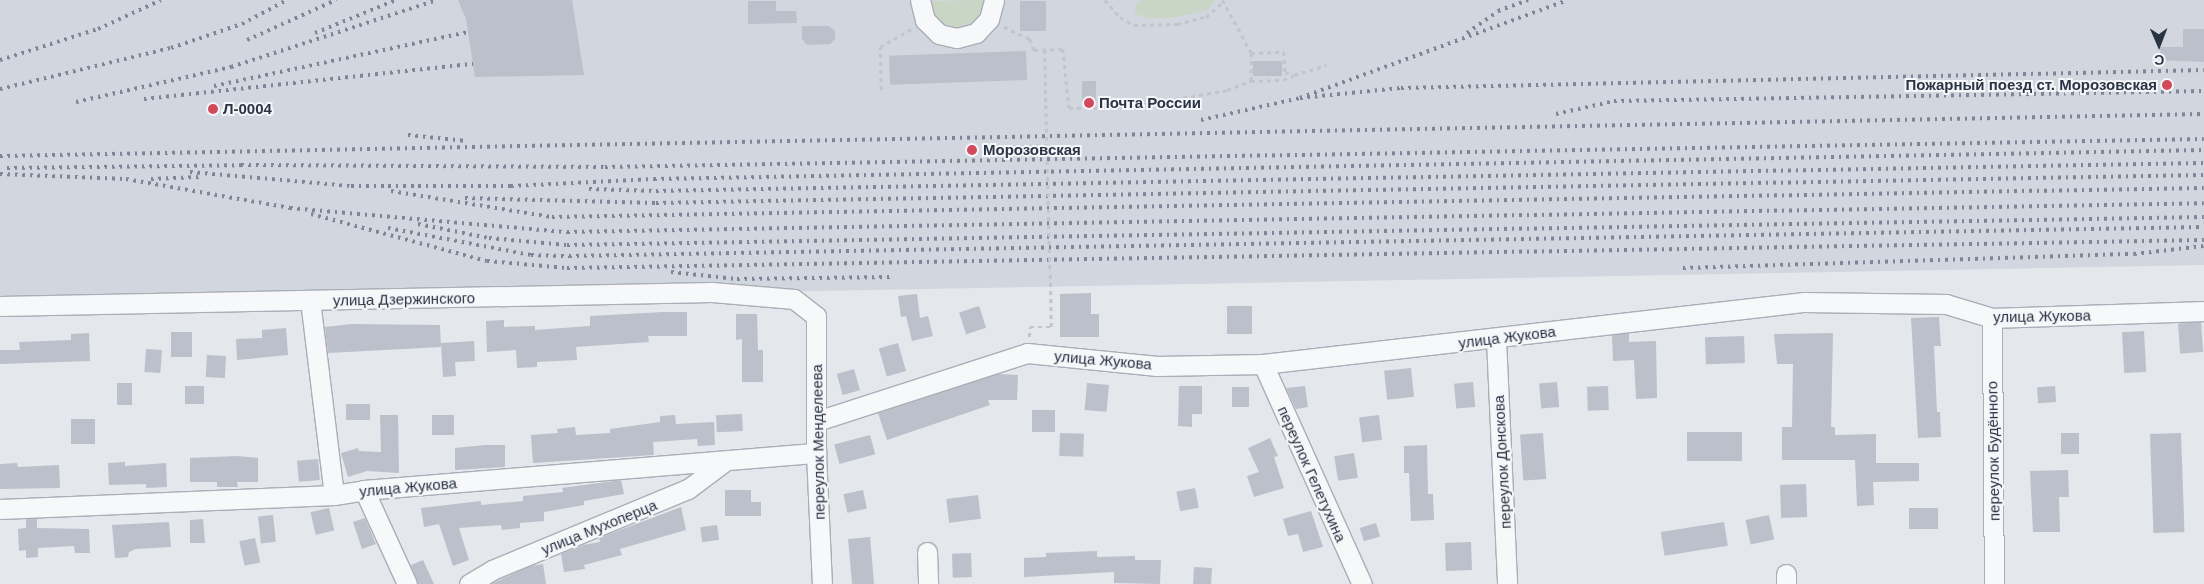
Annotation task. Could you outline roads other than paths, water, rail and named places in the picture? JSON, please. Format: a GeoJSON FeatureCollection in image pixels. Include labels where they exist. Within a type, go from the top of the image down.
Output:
{"type":"FeatureCollection","features":[{"type":"Feature","properties":{"kind":"street"},"geometry":{"type":"LineString","coordinates":[[920,0],[925,20],[939,34],[957,38],[976,33],[989,19],[994,0]]}},
{"type":"Feature","properties":{"kind":"street","name":"улица Дзержинского"},"geometry":{"type":"LineString","coordinates":[[0,306],[712,292],[794,299],[805,306]]}},
{"type":"Feature","properties":{"kind":"street"},"geometry":{"type":"LineString","coordinates":[[310,300],[334,495]]}},
{"type":"Feature","properties":{"kind":"street","name":"улица Жукова"},"geometry":{"type":"LineString","coordinates":[[817,421],[1027,353],[1157,366],[1263,364],[1496,340],[1648,317],[1804,302],[1946,304],[1992,318],[2204,311]]}},
{"type":"Feature","properties":{"kind":"street","name":"переулок Менделеева"},"geometry":{"type":"LineString","coordinates":[[805,306],[816,316],[816,453],[822,584]]}},
{"type":"Feature","properties":{"kind":"street","name":"переулок Будённого"},"geometry":{"type":"LineString","coordinates":[[1992,318],[1994,584]]}},
{"type":"Feature","properties":{"kind":"street","name":"переулок Донскова"},"geometry":{"type":"LineString","coordinates":[[1496,340],[1508,584]]}},
{"type":"Feature","properties":{"kind":"street","name":"переулок Гелетухина"},"geometry":{"type":"LineString","coordinates":[[1263,364],[1362,584]]}},
{"type":"Feature","properties":{"kind":"street","name":"улица Жукова"},"geometry":{"type":"LineString","coordinates":[[0,509],[334,495],[364,490],[816,453]]}},
{"type":"Feature","properties":{"kind":"street","name":"улица Мухоперца"},"geometry":{"type":"LineString","coordinates":[[469,584],[492,570],[658,504],[688,489],[724,462]]}},
{"type":"Feature","properties":{"kind":"street"},"geometry":{"type":"LineString","coordinates":[[364,490],[406,584]]}},
{"type":"Feature","properties":{"kind":"street"},"geometry":{"type":"LineString","coordinates":[[927,552],[928,584]]}},
{"type":"Feature","properties":{"kind":"railway"},"geometry":{"type":"LineString","coordinates":[[0,60],[98,29],[161,0]]}},
{"type":"Feature","properties":{"kind":"railway"},"geometry":{"type":"LineString","coordinates":[[0,89],[171,48],[242,24],[287,0]]}},
{"type":"Feature","properties":{"kind":"railway"},"geometry":{"type":"LineString","coordinates":[[247,40],[336,0]]}},
{"type":"Feature","properties":{"kind":"railway"},"geometry":{"type":"LineString","coordinates":[[315,33],[396,0]]}},
{"type":"Feature","properties":{"kind":"railway"},"geometry":{"type":"LineString","coordinates":[[76,102],[231,67],[437,0]]}},
{"type":"Feature","properties":{"kind":"railway"},"geometry":{"type":"LineString","coordinates":[[1467,33],[1498,11],[1528,0]]}},
{"type":"Feature","properties":{"kind":"railway"},"geometry":{"type":"LineString","coordinates":[[1201,120],[1300,98],[1568,0]]}},
{"type":"Feature","properties":{"kind":"railway"},"geometry":{"type":"LineString","coordinates":[[214,86],[468,32]]}},
{"type":"Feature","properties":{"kind":"railway"},"geometry":{"type":"LineString","coordinates":[[144,99],[473,64]]}},
{"type":"Feature","properties":{"kind":"railway"},"geometry":{"type":"LineString","coordinates":[[1300,98],[1401,88],[2204,70]]}},
{"type":"Feature","properties":{"kind":"railway"},"geometry":{"type":"LineString","coordinates":[[1556,114],[1614,101],[2204,91]]}},
{"type":"Feature","properties":{"kind":"railway"},"geometry":{"type":"LineString","coordinates":[[0,156],[2204,114]]}},
{"type":"Feature","properties":{"kind":"railway"},"geometry":{"type":"LineString","coordinates":[[408,135],[467,141]]}},
{"type":"Feature","properties":{"kind":"railway"},"geometry":{"type":"LineString","coordinates":[[7,168],[241,165],[605,167],[2204,139]]}},
{"type":"Feature","properties":{"kind":"railway"},"geometry":{"type":"LineString","coordinates":[[190,172],[351,186],[511,186],[654,179],[2204,150]]}},
{"type":"Feature","properties":{"kind":"railway"},"geometry":{"type":"LineString","coordinates":[[589,189],[656,191],[2204,163]]}},
{"type":"Feature","properties":{"kind":"railway"},"geometry":{"type":"LineString","coordinates":[[0,174],[126,179],[290,208],[567,232],[2204,203]]}},
{"type":"Feature","properties":{"kind":"railway"},"geometry":{"type":"LineString","coordinates":[[465,198],[656,203],[2204,175]]}},
{"type":"Feature","properties":{"kind":"railway"},"geometry":{"type":"LineString","coordinates":[[151,179],[199,177]]}},
{"type":"Feature","properties":{"kind":"railway"},"geometry":{"type":"LineString","coordinates":[[391,191],[552,217],[2204,188]]}},
{"type":"Feature","properties":{"kind":"railway"},"geometry":{"type":"LineString","coordinates":[[311,214],[487,261],[567,268],[2204,240]]}},
{"type":"Feature","properties":{"kind":"railway"},"geometry":{"type":"LineString","coordinates":[[418,224],[489,238],[567,245],[2204,217]]}},
{"type":"Feature","properties":{"kind":"railway"},"geometry":{"type":"LineString","coordinates":[[388,228],[531,255],[569,256],[2204,227]]}},
{"type":"Feature","properties":{"kind":"railway"},"geometry":{"type":"LineString","coordinates":[[1683,268],[2134,254],[2204,246]]}},
{"type":"Feature","properties":{"kind":"railway"},"geometry":{"type":"LineString","coordinates":[[671,272],[737,279],[892,277]]}},
{"type":"Feature","properties":{"kind":"place","name":"Пожарный поезд ст. Морозовская"},"geometry":{"type":"Point","coordinates":[2167,85]}},
{"type":"Feature","properties":{"kind":"place","name":"Почта России"},"geometry":{"type":"Point","coordinates":[1089,103]}},
{"type":"Feature","properties":{"kind":"place","name":"Л-0004"},"geometry":{"type":"Point","coordinates":[213,109]}},
{"type":"Feature","properties":{"kind":"place","name":"Морозовская"},"geometry":{"type":"Point","coordinates":[972,150]}}]}
